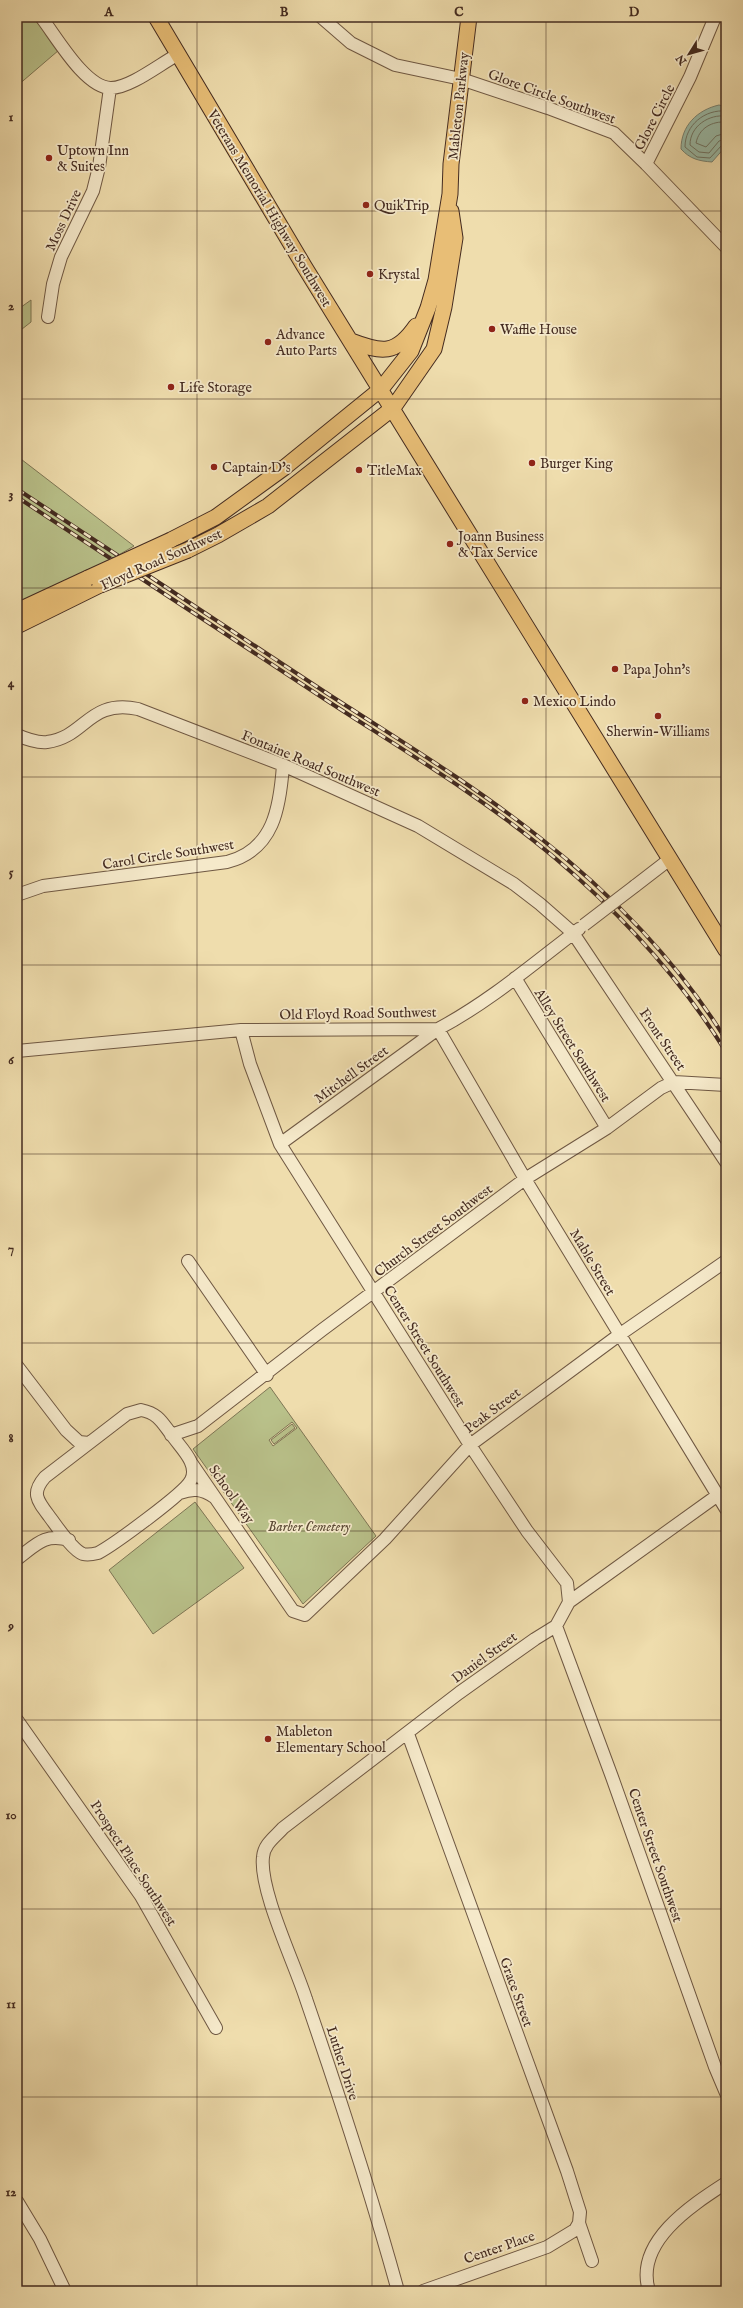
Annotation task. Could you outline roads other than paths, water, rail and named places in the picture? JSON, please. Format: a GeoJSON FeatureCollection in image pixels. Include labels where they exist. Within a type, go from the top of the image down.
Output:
{"type":"FeatureCollection","features":[{"type":"Feature","properties":{"kind":"main road","name":"Veterans Memorial Highway Southwest"},"geometry":{"type":"LineString","coordinates":[[156,17],[177,55],[351,341],[726,950]]}},
{"type":"Feature","properties":{"kind":"main road","name":"Mableton Parkway"},"geometry":{"type":"LineString","coordinates":[[381,389],[411,351],[428,308],[436,280],[450,194],[461,80],[469,17]]}},
{"type":"Feature","properties":{"kind":"main road","name":"Mableton Parkway"},"geometry":{"type":"LineString","coordinates":[[393,408],[434,349],[444,307],[455,238],[450,194]]}},
{"type":"Feature","properties":{"kind":"main road"},"geometry":{"type":"LineString","coordinates":[[351,341],[371,348],[390,350],[408,338],[428,308]]}},
{"type":"Feature","properties":{"kind":"main road","name":"Floyd Road Southwest"},"geometry":{"type":"LineString","coordinates":[[17,626],[94,582],[216,517],[267,480],[381,389]]}},
{"type":"Feature","properties":{"kind":"main road","name":"Floyd Road Southwest"},"geometry":{"type":"LineString","coordinates":[[17,611],[94,582],[188,550],[242,522],[268,506],[393,408]]}},
{"type":"Feature","properties":{"kind":"street"},"geometry":{"type":"LineString","coordinates":[[41,17],[84,74],[96,83],[110,88],[125,85],[177,55]]}},
{"type":"Feature","properties":{"kind":"street","name":"Glore Circle Southwest"},"geometry":{"type":"LineString","coordinates":[[321,17],[352,43],[374,56],[395,65],[461,80],[548,108],[614,133],[726,247]]}},
{"type":"Feature","properties":{"kind":"street","name":"Glore Circle"},"geometry":{"type":"LineString","coordinates":[[646,164],[690,77],[715,17]]}},
{"type":"Feature","properties":{"kind":"street","name":"Moss Drive"},"geometry":{"type":"LineString","coordinates":[[48,316],[53,284],[61,257],[93,191],[99,167],[110,88]]}},
{"type":"Feature","properties":{"kind":"street","name":"Fontaine Road Southwest"},"geometry":{"type":"LineString","coordinates":[[17,736],[46,742],[65,737],[92,716],[105,709],[126,707],[145,712],[283,765],[418,826],[514,884],[574,933]]}},
{"type":"Feature","properties":{"kind":"street","name":"Carol Circle Southwest"},"geometry":{"type":"LineString","coordinates":[[17,894],[43,886],[227,862],[247,855],[267,835],[273,822],[280,798],[283,765]]}},
{"type":"Feature","properties":{"kind":"street","name":"Old Floyd Road Southwest"},"geometry":{"type":"LineString","coordinates":[[17,1051],[241,1030],[438,1029],[459,1018],[515,978],[670,858]]}},
{"type":"Feature","properties":{"kind":"street","name":"Front Street"},"geometry":{"type":"LineString","coordinates":[[574,933],[726,1162]]}},
{"type":"Feature","properties":{"kind":"street","name":"Alley Street Southwest"},"geometry":{"type":"LineString","coordinates":[[515,978],[606,1128]]}},
{"type":"Feature","properties":{"kind":"street","name":"Mitchell Street"},"geometry":{"type":"LineString","coordinates":[[280,1144],[438,1029]]}},
{"type":"Feature","properties":{"kind":"street","name":"Mable Street"},"geometry":{"type":"LineString","coordinates":[[438,1029],[619,1335],[726,1509]]}},
{"type":"Feature","properties":{"kind":"street","name":"Center Street Southwest"},"geometry":{"type":"LineString","coordinates":[[241,1030],[250,1064],[280,1144],[470,1445],[527,1531],[567,1583],[569,1602]]}},
{"type":"Feature","properties":{"kind":"street"},"geometry":{"type":"LineString","coordinates":[[674,1082],[726,1085]]}},
{"type":"Feature","properties":{"kind":"street","name":"Church Street Southwest"},"geometry":{"type":"LineString","coordinates":[[171,1435],[198,1426],[266,1375],[302,1345],[526,1179],[606,1128],[661,1088],[674,1082]]}},
{"type":"Feature","properties":{"kind":"street"},"geometry":{"type":"LineString","coordinates":[[188,1261],[266,1375]]}},
{"type":"Feature","properties":{"kind":"street","name":"Peak Street"},"geometry":{"type":"LineString","coordinates":[[304,1615],[385,1539],[470,1445],[619,1335],[726,1261]]}},
{"type":"Feature","properties":{"kind":"street"},"geometry":{"type":"LineString","coordinates":[[17,1366],[66,1430],[80,1442],[89,1443]]}},
{"type":"Feature","properties":{"kind":"street"},"geometry":{"type":"LineString","coordinates":[[141,1410],[154,1413],[171,1435],[192,1464],[191,1480],[180,1493],[96,1554],[83,1554],[69,1540],[48,1514],[36,1494],[38,1485],[68,1459],[127,1414],[141,1410]]}},
{"type":"Feature","properties":{"kind":"street"},"geometry":{"type":"LineString","coordinates":[[183,1451],[186,1443],[198,1426]]}},
{"type":"Feature","properties":{"kind":"street"},"geometry":{"type":"LineString","coordinates":[[66,1430],[71,1449],[68,1459]]}},
{"type":"Feature","properties":{"kind":"street","name":"School Way"},"geometry":{"type":"LineString","coordinates":[[192,1464],[293,1611],[304,1615]]}},
{"type":"Feature","properties":{"kind":"street"},"geometry":{"type":"LineString","coordinates":[[180,1493],[192,1489],[205,1491],[216,1498]]}},
{"type":"Feature","properties":{"kind":"street"},"geometry":{"type":"LineString","coordinates":[[556,1626],[569,1602],[718,1495]]}},
{"type":"Feature","properties":{"kind":"street"},"geometry":{"type":"LineString","coordinates":[[47,1538],[48,1514]]}},
{"type":"Feature","properties":{"kind":"street"},"geometry":{"type":"LineString","coordinates":[[17,1559],[47,1538],[58,1537],[69,1540]]}},
{"type":"Feature","properties":{"kind":"street","name":"Center Street Southwest"},"geometry":{"type":"LineString","coordinates":[[556,1626],[612,1777],[714,2067],[726,2094]]}},
{"type":"Feature","properties":{"kind":"street","name":"Daniel Street"},"geometry":{"type":"LineString","coordinates":[[266,1845],[283,1828],[408,1734],[459,1693],[534,1639],[556,1626]]}},
{"type":"Feature","properties":{"kind":"street","name":"Prospect Place Southwest"},"geometry":{"type":"LineString","coordinates":[[17,1720],[141,1896],[216,2028]]}},
{"type":"Feature","properties":{"kind":"street","name":"Grace Street"},"geometry":{"type":"LineString","coordinates":[[408,1734],[567,2171],[580,2212],[579,2223],[592,2261]]}},
{"type":"Feature","properties":{"kind":"street","name":"Luther Drive"},"geometry":{"type":"LineString","coordinates":[[266,1845],[263,1857],[264,1874],[268,1893],[308,2005],[379,2223],[398,2291]]}},
{"type":"Feature","properties":{"kind":"street"},"geometry":{"type":"LineString","coordinates":[[649,2291],[648,2267],[653,2248],[660,2237],[678,2219],[726,2183]]}},
{"type":"Feature","properties":{"kind":"street"},"geometry":{"type":"LineString","coordinates":[[17,2200],[40,2238],[65,2291]]}},
{"type":"Feature","properties":{"kind":"street","name":"Center Place"},"geometry":{"type":"LineString","coordinates":[[423,2291],[547,2247],[575,2230],[579,2223]]}},
{"type":"Feature","properties":{"kind":"water"},"geometry":{"type":"Polygon","coordinates":[[[719,105],[726,107],[726,146],[712,162],[691,157],[681,149],[687,126],[697,115],[711,107],[719,105]]]}},
{"type":"Feature","properties":{"kind":"railway"},"geometry":{"type":"LineString","coordinates":[[17,489],[435,763],[488,799],[539,837],[592,881],[642,930],[687,984],[726,1040]]}},
{"type":"Feature","properties":{"kind":"railway"},"geometry":{"type":"LineString","coordinates":[[17,497],[443,775],[528,836],[579,879],[626,924],[669,973],[708,1025],[726,1052]]}},
{"type":"Feature","properties":{"kind":"place","name":"Uptown Inn & Suites"},"geometry":{"type":"Point","coordinates":[49,158]}},
{"type":"Feature","properties":{"kind":"place","name":"QuikTrip"},"geometry":{"type":"Point","coordinates":[366,205]}},
{"type":"Feature","properties":{"kind":"place","name":"Krystal"},"geometry":{"type":"Point","coordinates":[370,274]}},
{"type":"Feature","properties":{"kind":"place","name":"Waffle House"},"geometry":{"type":"Point","coordinates":[492,329]}},
{"type":"Feature","properties":{"kind":"place","name":"Advance Auto Parts"},"geometry":{"type":"Point","coordinates":[268,342]}},
{"type":"Feature","properties":{"kind":"place","name":"Life Storage"},"geometry":{"type":"Point","coordinates":[171,387]}},
{"type":"Feature","properties":{"kind":"place","name":"Burger King"},"geometry":{"type":"Point","coordinates":[532,463]}},
{"type":"Feature","properties":{"kind":"place","name":"Captain D's"},"geometry":{"type":"Point","coordinates":[214,467]}},
{"type":"Feature","properties":{"kind":"place","name":"TitleMax"},"geometry":{"type":"Point","coordinates":[359,470]}},
{"type":"Feature","properties":{"kind":"place","name":"Joann Business & Tax Service"},"geometry":{"type":"Point","coordinates":[450,544]}},
{"type":"Feature","properties":{"kind":"place","name":"Papa John's"},"geometry":{"type":"Point","coordinates":[615,669]}},
{"type":"Feature","properties":{"kind":"place","name":"Mexico Lindo"},"geometry":{"type":"Point","coordinates":[525,701]}},
{"type":"Feature","properties":{"kind":"place","name":"Sherwin-Williams"},"geometry":{"type":"Point","coordinates":[658,716]}},
{"type":"Feature","properties":{"kind":"place","name":"Mableton Elementary School"},"geometry":{"type":"Point","coordinates":[268,1739]}},
{"type":"Feature","properties":{"kind":"park label","name":"Barber Cemetery"},"geometry":{"type":"Point","coordinates":[309,1526]}}]}
